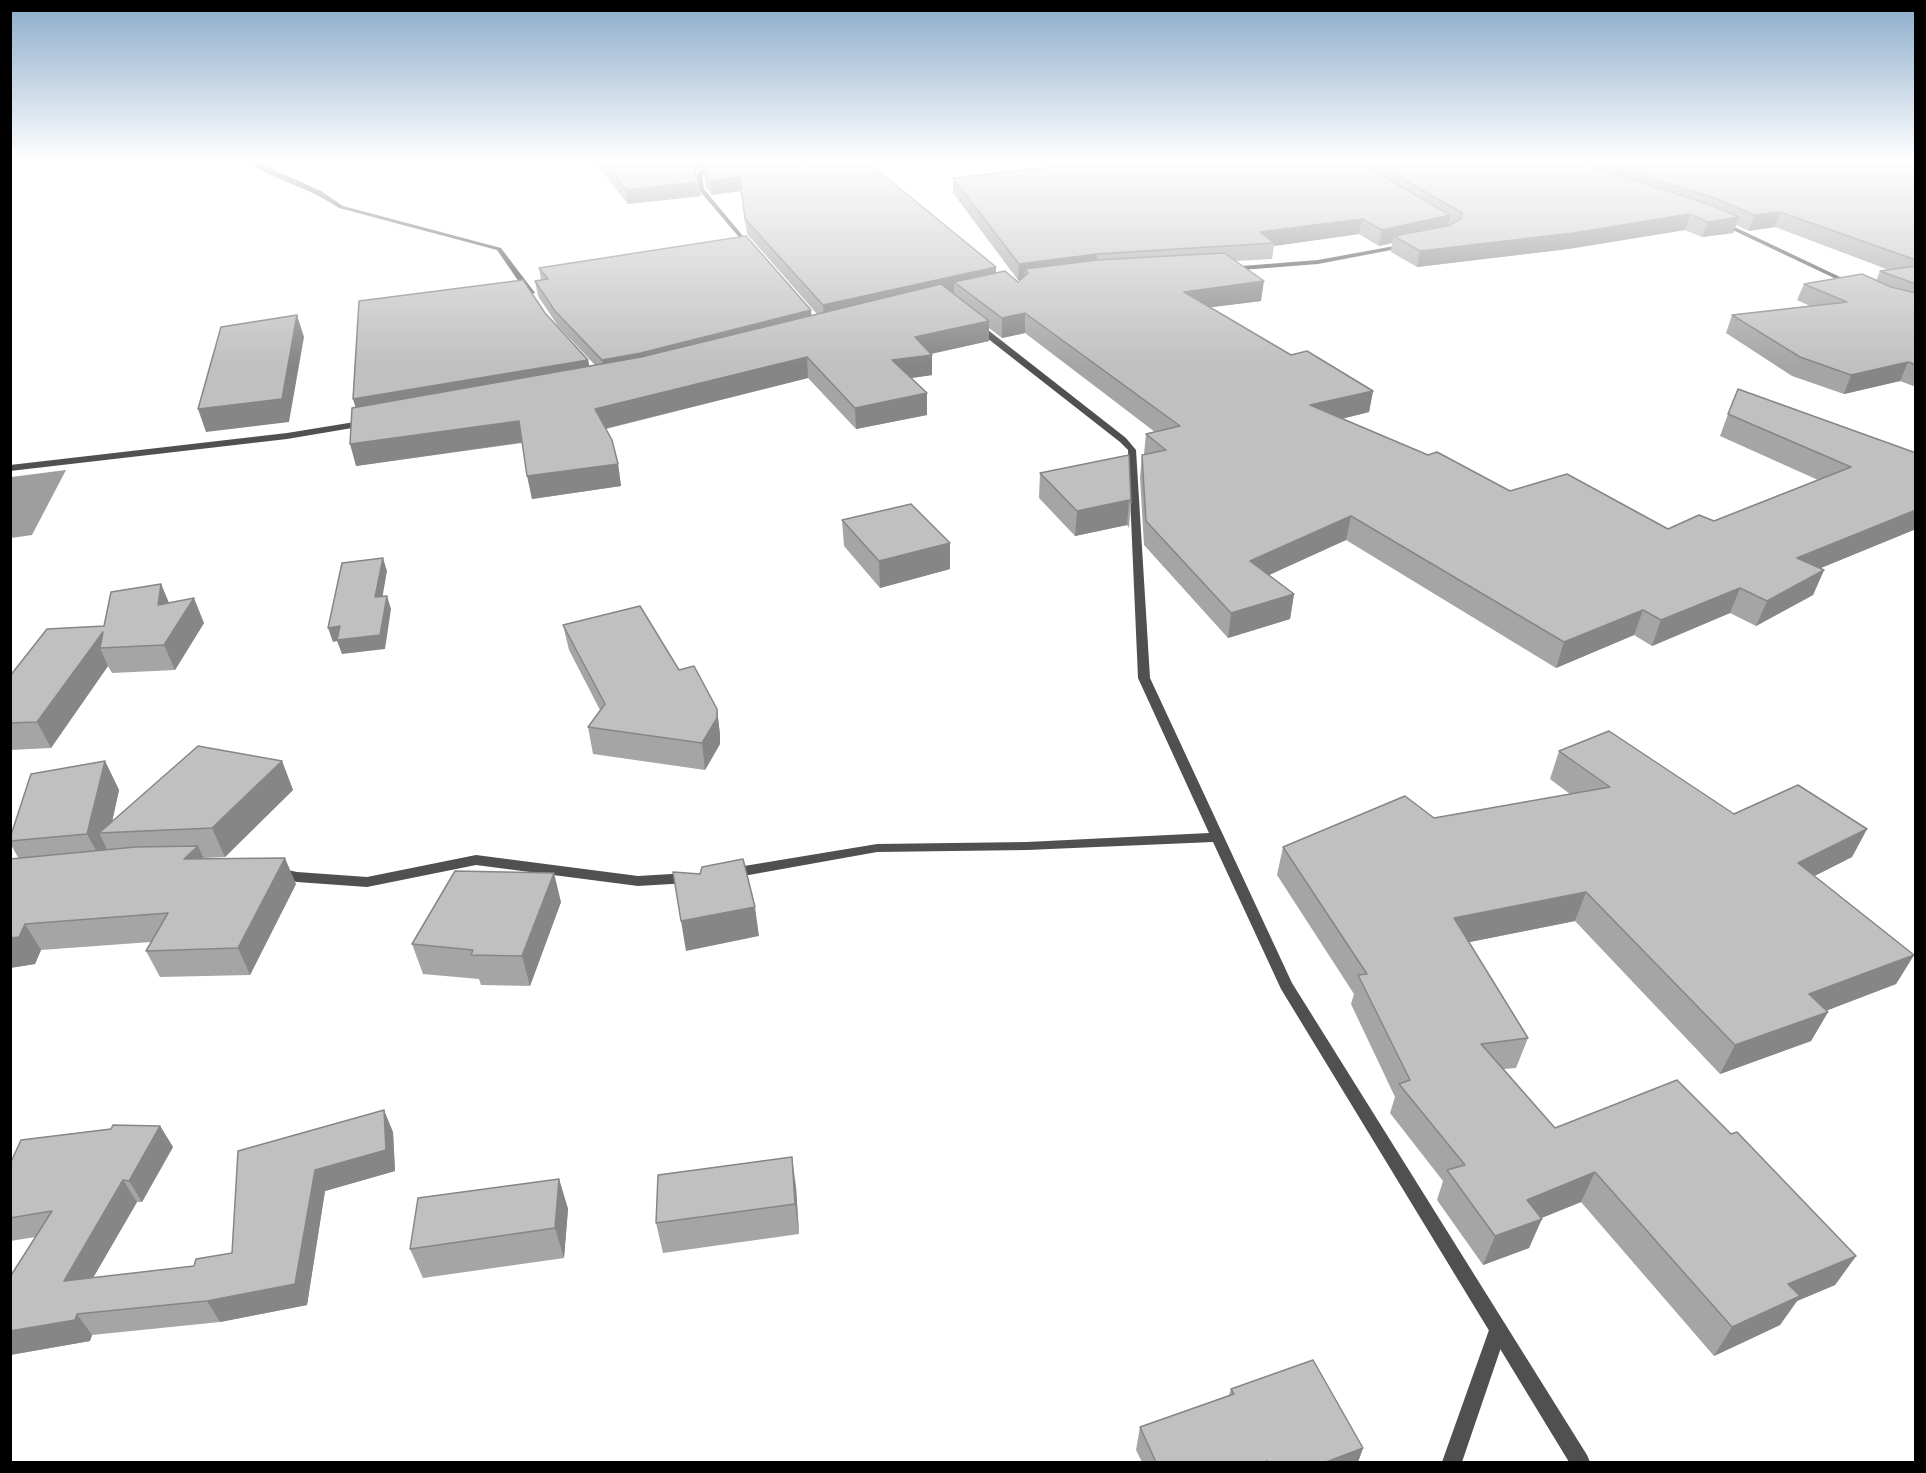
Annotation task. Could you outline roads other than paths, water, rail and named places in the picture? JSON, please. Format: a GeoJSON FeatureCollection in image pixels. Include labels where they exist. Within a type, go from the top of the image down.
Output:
{"type":"FeatureCollection","features":[{"type":"Feature","properties":{"kind":"street"},"geometry":{"type":"LineString","coordinates":[[419,228],[499,249],[535,300]]}},
{"type":"Feature","properties":{"kind":"street"},"geometry":{"type":"LineString","coordinates":[[733,228],[758,258]]}},
{"type":"Feature","properties":{"kind":"street"},"geometry":{"type":"LineString","coordinates":[[1732,228],[1865,290]]}},
{"type":"Feature","properties":{"kind":"street"},"geometry":{"type":"LineString","coordinates":[[1216,270],[1318,262],[1412,244]]}},
{"type":"Feature","properties":{"kind":"street"},"geometry":{"type":"LineString","coordinates":[[964,315],[1123,440],[1132,450],[1144,678],[1286,986],[1581,1462]]}},
{"type":"Feature","properties":{"kind":"street"},"geometry":{"type":"LineString","coordinates":[[10,468],[287,436],[381,420]]}},
{"type":"Feature","properties":{"kind":"street"},"geometry":{"type":"LineString","coordinates":[[267,871],[297,877],[367,882],[476,860],[638,881],[709,877],[877,848],[1027,846],[1218,837]]}},
{"type":"Feature","properties":{"kind":"street"},"geometry":{"type":"LineString","coordinates":[[1452,1462],[1498,1330]]}}]}
